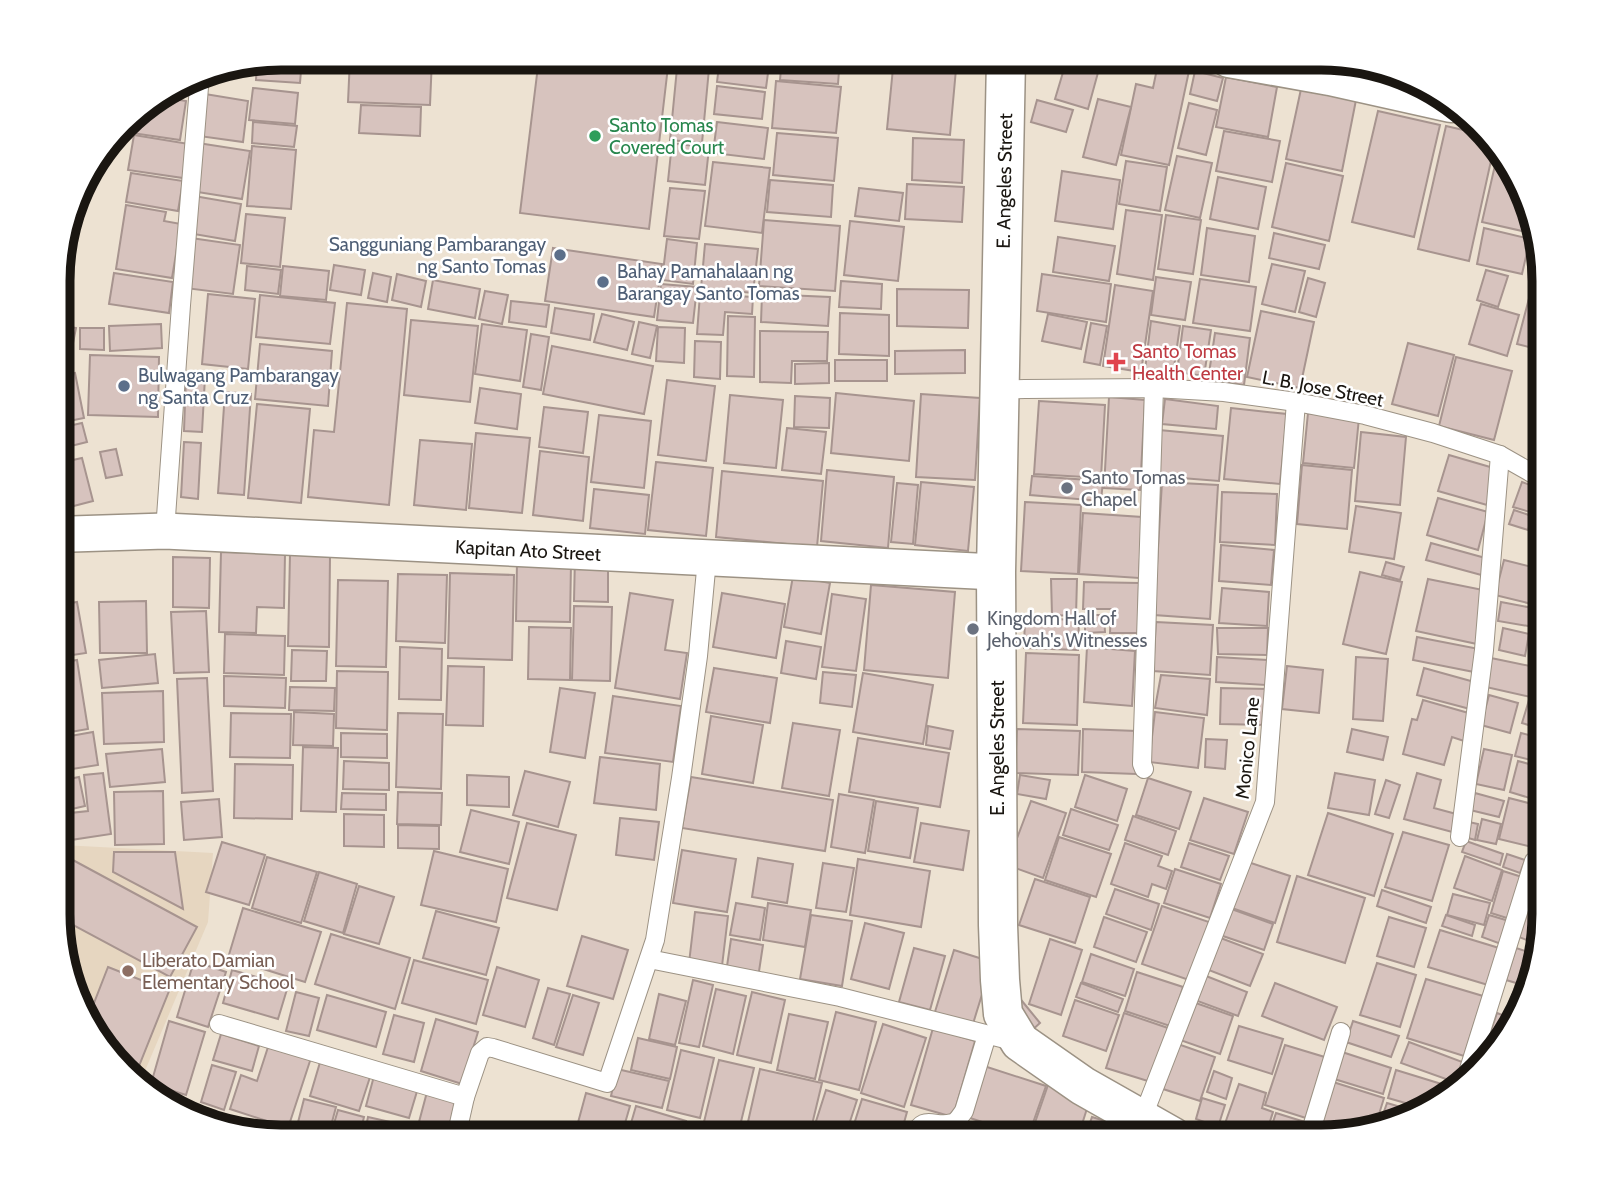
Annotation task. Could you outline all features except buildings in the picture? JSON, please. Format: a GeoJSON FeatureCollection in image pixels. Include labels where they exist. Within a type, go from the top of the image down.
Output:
{"type":"FeatureCollection","features":[{"type":"Feature","properties":{"kind":"street","name":"E. Angeles Street"},"geometry":{"type":"LineString","coordinates":[[1006,70],[996,572],[998,887],[1003,1039],[1152,1125]]}},
{"type":"Feature","properties":{"kind":"street"},"geometry":{"type":"LineString","coordinates":[[1297,70],[1425,97]]}},
{"type":"Feature","properties":{"kind":"street","name":"Kapitan Ato Street"},"geometry":{"type":"LineString","coordinates":[[70,534],[165,531],[996,572]]}},
{"type":"Feature","properties":{"kind":"lane"},"geometry":{"type":"LineString","coordinates":[[165,531],[199,86]]}},
{"type":"Feature","properties":{"kind":"lane","name":"L. B. Jose Street"},"geometry":{"type":"LineString","coordinates":[[1000,390],[1154,388],[1224,392],[1296,402],[1433,433],[1500,456],[1532,473]]}},
{"type":"Feature","properties":{"kind":"lane"},"geometry":{"type":"LineString","coordinates":[[1144,769],[1142,764],[1154,388]]}},
{"type":"Feature","properties":{"kind":"lane","name":"Monico Lane"},"geometry":{"type":"LineString","coordinates":[[1158,1125],[1265,802],[1296,402]]}},
{"type":"Feature","properties":{"kind":"lane"},"geometry":{"type":"LineString","coordinates":[[1460,837],[1485,650],[1500,456]]}},
{"type":"Feature","properties":{"kind":"lane"},"geometry":{"type":"LineString","coordinates":[[459,1125],[480,1053],[487,1047],[607,1083],[655,940],[698,656],[707,559]]}},
{"type":"Feature","properties":{"kind":"lane"},"geometry":{"type":"LineString","coordinates":[[1472,1061],[1532,867]]}},
{"type":"Feature","properties":{"kind":"lane"},"geometry":{"type":"LineString","coordinates":[[649,959],[840,997],[1003,1039],[959,1118],[952,1123],[922,1125]]}},
{"type":"Feature","properties":{"kind":"lane"},"geometry":{"type":"LineString","coordinates":[[219,1024],[465,1097]]}},
{"type":"Feature","properties":{"kind":"lane"},"geometry":{"type":"LineString","coordinates":[[1313,1125],[1340,1032]]}},
{"type":"Feature","properties":{"kind":"shaded area","name":"Liberato Damian Elementary School"},"geometry":{"type":"Polygon","coordinates":[[[70,845],[213,853],[208,922],[144,1073],[122,1053],[98,1020],[77,969],[70,928],[70,845]]]}},
{"type":"Feature","properties":{"kind":"place","name":"Santo Tomas Covered Court"},"geometry":{"type":"Point","coordinates":[595,136]}},
{"type":"Feature","properties":{"kind":"place","name":"Sangguniang Pambarangay ng Santo Tomas"},"geometry":{"type":"Point","coordinates":[560,255]}},
{"type":"Feature","properties":{"kind":"place","name":"Bahay Pamahalaan ng Barangay Santo Tomas"},"geometry":{"type":"Point","coordinates":[603,282]}},
{"type":"Feature","properties":{"kind":"place","name":"Santo Tomas Health Center"},"geometry":{"type":"Point","coordinates":[1116,362]}},
{"type":"Feature","properties":{"kind":"place","name":"Bulwagang Pambarangay ng Santa Cruz"},"geometry":{"type":"Point","coordinates":[124,386]}},
{"type":"Feature","properties":{"kind":"place","name":"Santo Tomas Chapel"},"geometry":{"type":"Point","coordinates":[1067,488]}},
{"type":"Feature","properties":{"kind":"place","name":"Kingdom Hall of Jehovah's Witnesses"},"geometry":{"type":"Point","coordinates":[973,629]}},
{"type":"Feature","properties":{"kind":"place","name":"Liberato Damian Elementary School"},"geometry":{"type":"Point","coordinates":[128,971]}}]}
